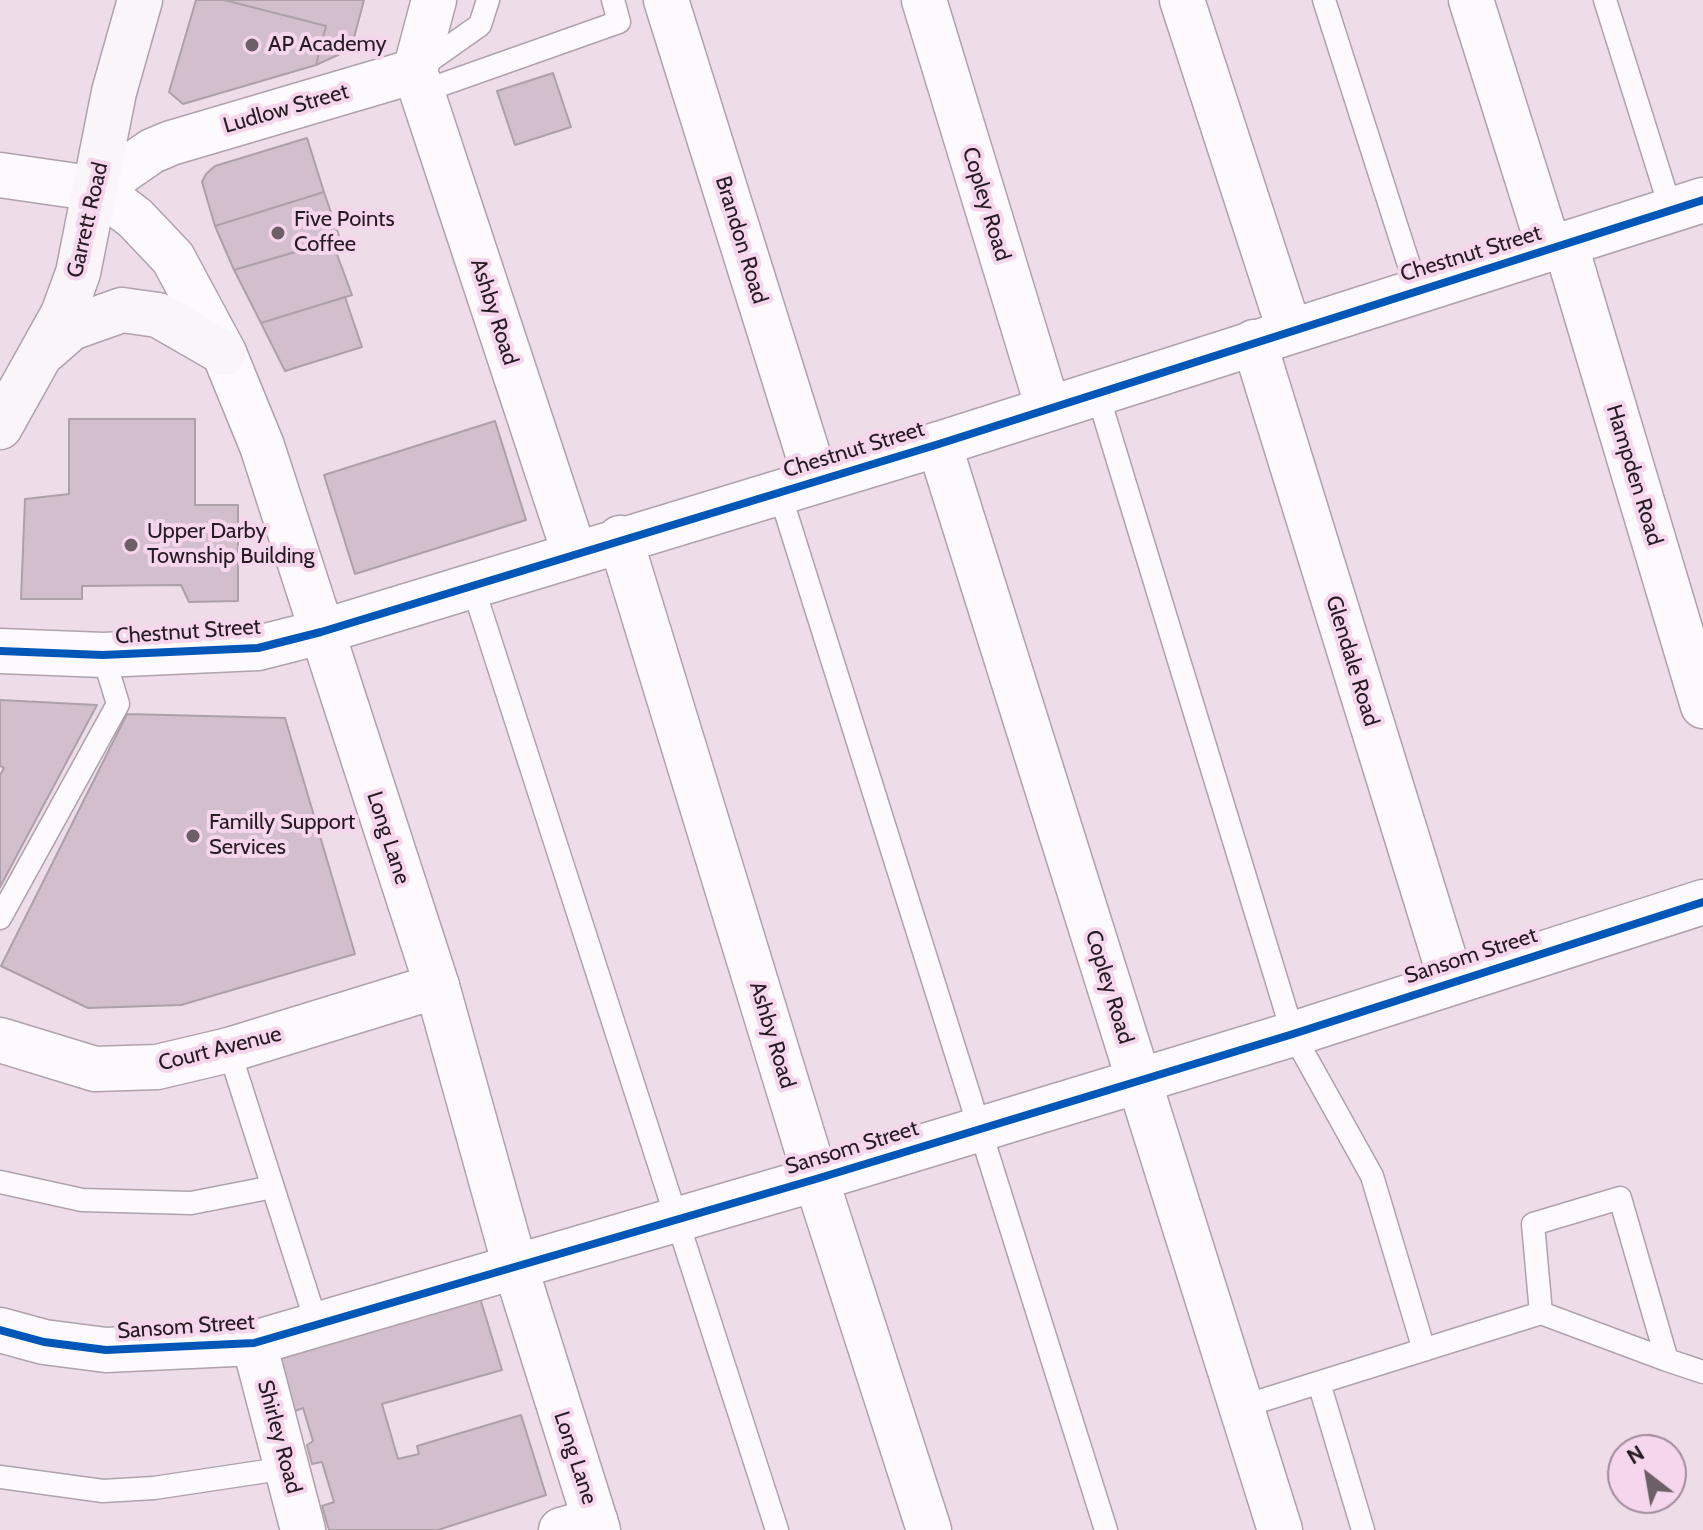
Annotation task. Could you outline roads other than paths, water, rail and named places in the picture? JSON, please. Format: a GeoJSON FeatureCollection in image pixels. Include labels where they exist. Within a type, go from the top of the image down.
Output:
{"type":"FeatureCollection","features":[{"type":"Feature","properties":{"kind":"main road","name":"Garrett Road"},"geometry":{"type":"LineString","coordinates":[[0,427],[63,314],[78,273],[114,92],[140,0]]}},
{"type":"Feature","properties":{"kind":"main road"},"geometry":{"type":"LineString","coordinates":[[41,354],[71,328],[122,310],[158,315],[224,353]]}},
{"type":"Feature","properties":{"kind":"street"},"geometry":{"type":"LineString","coordinates":[[418,82],[434,0]]}},
{"type":"Feature","properties":{"kind":"street","name":"Brandon Road"},"geometry":{"type":"LineString","coordinates":[[666,0],[798,486]]}},
{"type":"Feature","properties":{"kind":"street","name":"Copley Road"},"geometry":{"type":"LineString","coordinates":[[924,0],[1048,408]]}},
{"type":"Feature","properties":{"kind":"street","name":"Glendale Road"},"geometry":{"type":"LineString","coordinates":[[1182,0],[1271,336],[1451,980]]}},
{"type":"Feature","properties":{"kind":"street","name":"Hampden Road"},"geometry":{"type":"LineString","coordinates":[[1471,0],[1557,246],[1703,706]]}},
{"type":"Feature","properties":{"kind":"street","name":"Ludlow Street"},"geometry":{"type":"LineString","coordinates":[[97,189],[152,151],[171,143],[418,82]]}},
{"type":"Feature","properties":{"kind":"street","name":"Ashby Road"},"geometry":{"type":"LineString","coordinates":[[418,82],[574,552]]}},
{"type":"Feature","properties":{"kind":"street"},"geometry":{"type":"LineString","coordinates":[[0,175],[97,189]]}},
{"type":"Feature","properties":{"kind":"street","name":"Long Lane"},"geometry":{"type":"LineString","coordinates":[[97,189],[157,237],[173,258],[224,353],[262,446],[437,986],[585,1527]]}},
{"type":"Feature","properties":{"kind":"street","name":"Chestnut Street"},"geometry":{"type":"LineString","coordinates":[[0,651],[103,655],[258,648],[321,632],[620,538],[939,444],[1687,205]]}},
{"type":"Feature","properties":{"kind":"street","name":"Copley Road"},"geometry":{"type":"LineString","coordinates":[[939,444],[1280,1530]]}},
{"type":"Feature","properties":{"kind":"street","name":"Ashby Road"},"geometry":{"type":"LineString","coordinates":[[620,538],[816,1179],[929,1530]]}},
{"type":"Feature","properties":{"kind":"street","name":"Sansom Street"},"geometry":{"type":"LineString","coordinates":[[0,1330],[44,1342],[106,1350],[254,1343],[816,1179],[1138,1078],[1293,1034],[1451,980],[1703,902]]}},
{"type":"Feature","properties":{"kind":"street","name":"Court Avenue"},"geometry":{"type":"LineString","coordinates":[[0,1040],[95,1069],[157,1067],[229,1050],[437,986]]}},
{"type":"Feature","properties":{"kind":"street","name":"Shirley Road"},"geometry":{"type":"LineString","coordinates":[[254,1343],[303,1530]]}},
{"type":"Feature","properties":{"kind":"lane"},"geometry":{"type":"LineString","coordinates":[[418,82],[480,25],[488,0]]}},
{"type":"Feature","properties":{"kind":"lane"},"geometry":{"type":"LineString","coordinates":[[418,82],[619,22],[613,0]]}},
{"type":"Feature","properties":{"kind":"lane"},"geometry":{"type":"LineString","coordinates":[[1324,0],[1417,290]]}},
{"type":"Feature","properties":{"kind":"lane"},"geometry":{"type":"LineString","coordinates":[[1605,0],[1687,205]]}},
{"type":"Feature","properties":{"kind":"lane"},"geometry":{"type":"LineString","coordinates":[[1097,392],[1293,1034],[1372,1176],[1424,1350]]}},
{"type":"Feature","properties":{"kind":"lane"},"geometry":{"type":"LineString","coordinates":[[798,486],[979,1128],[1106,1530]]}},
{"type":"Feature","properties":{"kind":"lane"},"geometry":{"type":"LineString","coordinates":[[472,584],[679,1218],[777,1530]]}},
{"type":"Feature","properties":{"kind":"lane"},"geometry":{"type":"LineString","coordinates":[[0,918],[118,704],[103,655]]}},
{"type":"Feature","properties":{"kind":"lane"},"geometry":{"type":"LineString","coordinates":[[229,1050],[317,1325]]}},
{"type":"Feature","properties":{"kind":"lane"},"geometry":{"type":"LineString","coordinates":[[0,1182],[82,1200],[191,1203],[273,1187]]}},
{"type":"Feature","properties":{"kind":"lane"},"geometry":{"type":"LineString","coordinates":[[1541,1313],[1533,1224],[1620,1198],[1667,1360]]}},
{"type":"Feature","properties":{"kind":"lane"},"geometry":{"type":"LineString","coordinates":[[1241,1407],[1541,1313],[1703,1372]]}},
{"type":"Feature","properties":{"kind":"lane"},"geometry":{"type":"LineString","coordinates":[[1319,1383],[1363,1530]]}},
{"type":"Feature","properties":{"kind":"lane"},"geometry":{"type":"LineString","coordinates":[[0,1477],[103,1491],[154,1488],[287,1468]]}},
{"type":"Feature","properties":{"kind":"place","name":"AP Academy"},"geometry":{"type":"Point","coordinates":[252,45]}},
{"type":"Feature","properties":{"kind":"place","name":"Five Points Coffee"},"geometry":{"type":"Point","coordinates":[278,233]}},
{"type":"Feature","properties":{"kind":"place","name":"Upper Darby Township Building"},"geometry":{"type":"Point","coordinates":[131,545]}},
{"type":"Feature","properties":{"kind":"place","name":"Familly Support Services"},"geometry":{"type":"Point","coordinates":[193,836]}}]}
